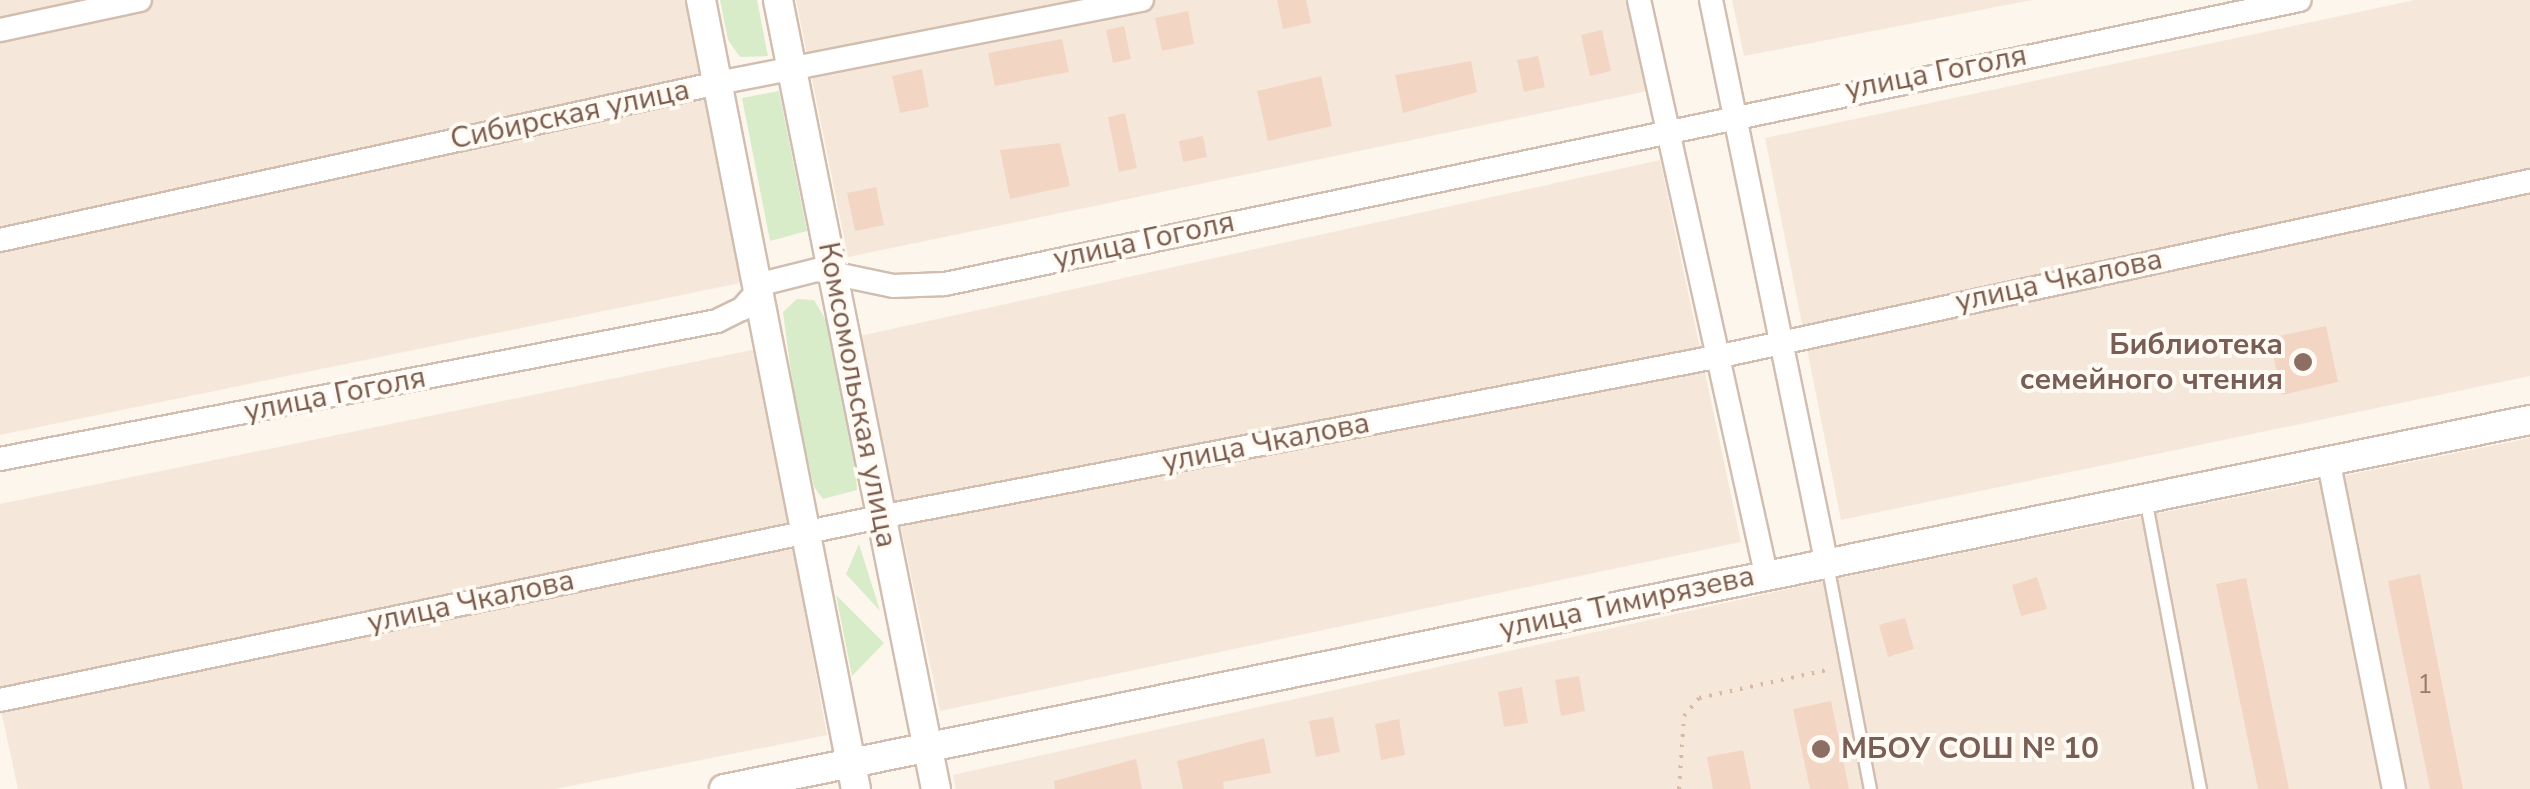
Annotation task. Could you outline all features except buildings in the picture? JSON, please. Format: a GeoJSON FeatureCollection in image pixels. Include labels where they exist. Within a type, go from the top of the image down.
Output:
{"type":"FeatureCollection","features":[{"type":"Feature","properties":{"kind":"street"},"geometry":{"type":"LineString","coordinates":[[0,30],[140,0]]}},
{"type":"Feature","properties":{"kind":"street"},"geometry":{"type":"LineString","coordinates":[[702,0],[761,285],[854,778]]}},
{"type":"Feature","properties":{"kind":"street","name":"Комсомольская улица"},"geometry":{"type":"LineString","coordinates":[[778,0],[936,789]]}},
{"type":"Feature","properties":{"kind":"street","name":"Сибирская улица"},"geometry":{"type":"LineString","coordinates":[[0,240],[718,83],[1142,0]]}},
{"type":"Feature","properties":{"kind":"street"},"geometry":{"type":"LineString","coordinates":[[1639,0],[1721,356],[1766,574]]}},
{"type":"Feature","properties":{"kind":"street"},"geometry":{"type":"LineString","coordinates":[[1711,0],[1739,112],[1826,560]]}},
{"type":"Feature","properties":{"kind":"street","name":"улица Гоголя"},"geometry":{"type":"LineString","coordinates":[[0,459],[717,321],[742,309],[761,285],[833,270],[893,286],[934,286],[1739,112],[2300,0]]}},
{"type":"Feature","properties":{"kind":"street","name":"улица Чкалова"},"geometry":{"type":"LineString","coordinates":[[0,700],[880,517],[1721,356],[2530,181]]}},
{"type":"Feature","properties":{"kind":"street","name":"улица Тимирязева"},"geometry":{"type":"LineString","coordinates":[[724,789],[854,778],[928,750],[1826,560],[2530,420]]}},
{"type":"Feature","properties":{"kind":"street"},"geometry":{"type":"LineString","coordinates":[[2328,459],[2394,789]]}},
{"type":"Feature","properties":{"kind":"lane"},"geometry":{"type":"LineString","coordinates":[[2145,496],[2200,789]]}},
{"type":"Feature","properties":{"kind":"lane"},"geometry":{"type":"LineString","coordinates":[[1826,560],[1870,789]]}},
{"type":"Feature","properties":{"kind":"path"},"geometry":{"type":"LineString","coordinates":[[1680,789],[1684,716],[1699,698],[1846,666]]}},
{"type":"Feature","properties":{"kind":"shaded area"},"geometry":{"type":"Polygon","coordinates":[[[0,0],[687,0],[745,282],[0,435],[0,0]]]}},
{"type":"Feature","properties":{"kind":"shaded area"},"geometry":{"type":"Polygon","coordinates":[[[796,0],[1628,0],[1648,91],[848,257],[796,0]]]}},
{"type":"Feature","properties":{"kind":"shaded area"},"geometry":{"type":"Polygon","coordinates":[[[1732,0],[2032,0],[1744,56],[1732,0]]]}},
{"type":"Feature","properties":{"kind":"shaded area"},"geometry":{"type":"Polygon","coordinates":[[[2415,0],[2530,0],[2530,376],[1841,520],[1765,138],[2415,0]]]}},
{"type":"Feature","properties":{"kind":"shaded area"},"geometry":{"type":"Polygon","coordinates":[[[1660,160],[1741,542],[940,711],[860,336],[1660,160]]]}},
{"type":"Feature","properties":{"kind":"shaded area"},"geometry":{"type":"Polygon","coordinates":[[[757,349],[827,735],[555,789],[18,789],[0,706],[0,504],[757,349]]]}},
{"type":"Feature","properties":{"kind":"shaded area"},"geometry":{"type":"Polygon","coordinates":[[[2530,438],[2530,789],[956,789],[953,775],[1815,583],[2530,438]]]}},
{"type":"Feature","properties":{"kind":"green space"},"geometry":{"type":"Polygon","coordinates":[[[720,0],[757,0],[768,56],[740,57],[728,40],[720,0]]]}},
{"type":"Feature","properties":{"kind":"green space"},"geometry":{"type":"Polygon","coordinates":[[[779,91],[807,231],[770,241],[742,98],[779,91]]]}},
{"type":"Feature","properties":{"kind":"green space"},"geometry":{"type":"Polygon","coordinates":[[[797,299],[814,300],[829,325],[854,447],[857,490],[823,499],[814,487],[795,402],[783,312],[797,299]]]}},
{"type":"Feature","properties":{"kind":"green space"},"geometry":{"type":"Polygon","coordinates":[[[859,544],[880,611],[846,574],[859,544]]]}},
{"type":"Feature","properties":{"kind":"green space"},"geometry":{"type":"Polygon","coordinates":[[[836,595],[884,643],[852,676],[836,595]]]}},
{"type":"Feature","properties":{"kind":"place","name":"Библиотека семейного чтения"},"geometry":{"type":"Point","coordinates":[2303,362]}},
{"type":"Feature","properties":{"kind":"place","name":"МБОУ СОШ № 10"},"geometry":{"type":"Point","coordinates":[1821,749]}}]}
